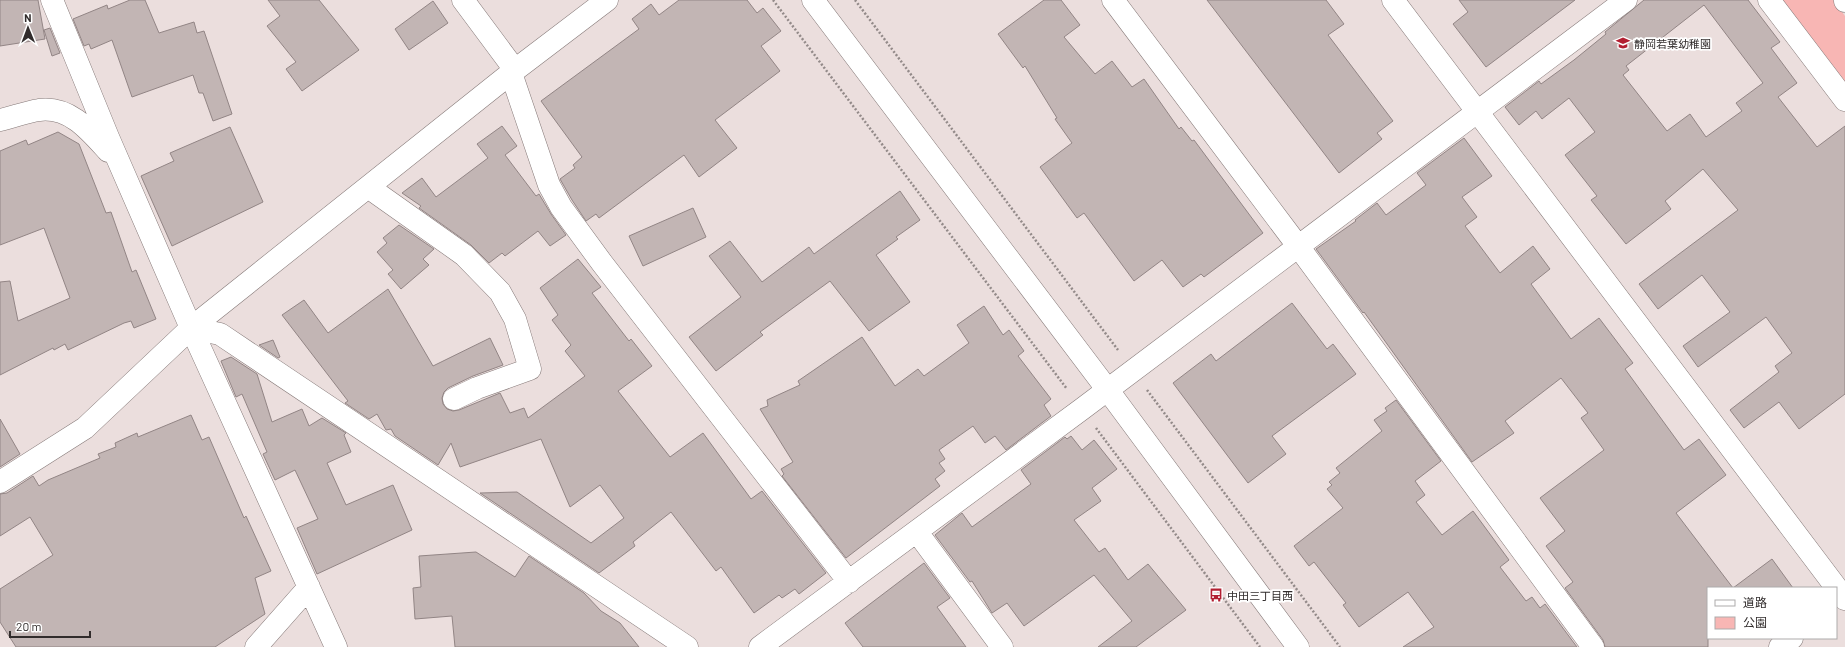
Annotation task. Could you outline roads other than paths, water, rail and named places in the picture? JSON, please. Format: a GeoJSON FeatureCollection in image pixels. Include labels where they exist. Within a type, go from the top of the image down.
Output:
{"type":"FeatureCollection","features":[{"type":"Feature","properties":{"kind":"street"},"geometry":{"type":"LineString","coordinates":[[52,0],[190,328],[336,647]]}},
{"type":"Feature","properties":{"kind":"street"},"geometry":{"type":"LineString","coordinates":[[462,0],[513,71],[549,185],[561,207],[602,263],[848,582]]}},
{"type":"Feature","properties":{"kind":"street"},"geometry":{"type":"LineString","coordinates":[[0,482],[85,428],[190,328],[513,71],[607,0]]}},
{"type":"Feature","properties":{"kind":"street"},"geometry":{"type":"LineString","coordinates":[[813,0],[1107,389],[1298,647]]}},
{"type":"Feature","properties":{"kind":"street"},"geometry":{"type":"LineString","coordinates":[[1113,0],[1298,246],[1593,647]]}},
{"type":"Feature","properties":{"kind":"street"},"geometry":{"type":"LineString","coordinates":[[1393,0],[1476,112],[1837,587]]}},
{"type":"Feature","properties":{"kind":"street"},"geometry":{"type":"LineString","coordinates":[[760,647],[1082,409],[1626,0]]}},
{"type":"Feature","properties":{"kind":"street"},"geometry":{"type":"LineString","coordinates":[[1769,0],[1845,100]]}},
{"type":"Feature","properties":{"kind":"street"},"geometry":{"type":"LineString","coordinates":[[0,120],[40,110],[63,111],[86,126],[119,162]]}},
{"type":"Feature","properties":{"kind":"street"},"geometry":{"type":"LineString","coordinates":[[368,187],[464,254],[500,292],[515,319],[530,369],[477,388],[454,400]]}},
{"type":"Feature","properties":{"kind":"street"},"geometry":{"type":"LineString","coordinates":[[190,328],[220,334],[687,647]]}},
{"type":"Feature","properties":{"kind":"street"},"geometry":{"type":"LineString","coordinates":[[916,532],[1002,647]]}},
{"type":"Feature","properties":{"kind":"street"},"geometry":{"type":"LineString","coordinates":[[256,647],[309,587]]}},
{"type":"Feature","properties":{"kind":"street"},"geometry":{"type":"LineString","coordinates":[[1837,587],[1845,598],[1837,604]]}},
{"type":"Feature","properties":{"kind":"street"},"geometry":{"type":"LineString","coordinates":[[1780,647],[1791,639]]}},
{"type":"Feature","properties":{"kind":"place","name":"静岡若葉幼稚園"},"geometry":{"type":"Point","coordinates":[1623,43]}},
{"type":"Feature","properties":{"kind":"place","name":"中田三丁目西"},"geometry":{"type":"Point","coordinates":[1216,595]}}]}
